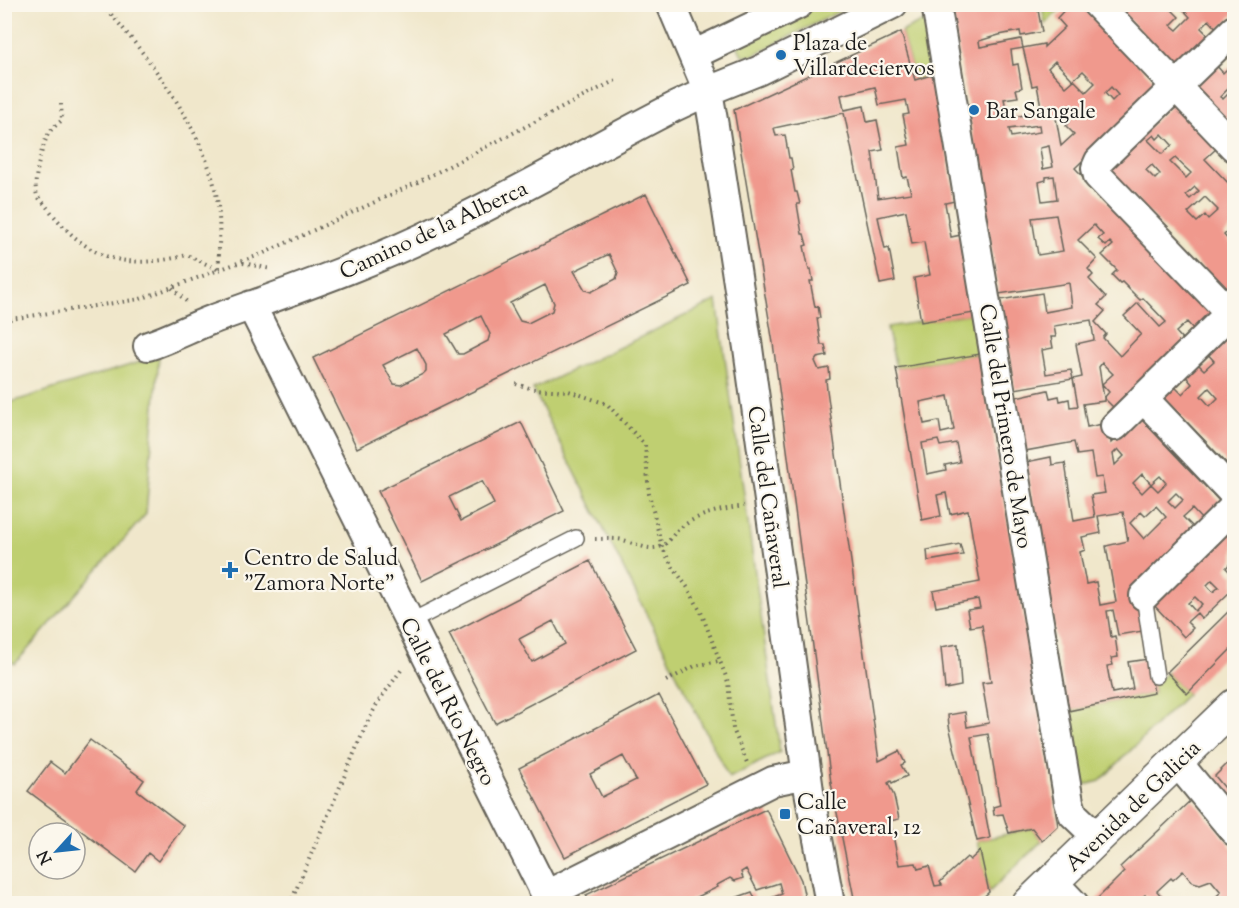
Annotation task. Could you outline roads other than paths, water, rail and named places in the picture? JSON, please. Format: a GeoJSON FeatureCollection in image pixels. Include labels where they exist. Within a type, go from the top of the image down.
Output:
{"type":"FeatureCollection","features":[{"type":"Feature","properties":{"kind":"highway","name":"Avenida de Galicia"},"geometry":{"type":"LineString","coordinates":[[1029,903],[1063,892],[1097,837],[1234,706]]}},
{"type":"Feature","properties":{"kind":"street","name":"Calle del Cañaveral"},"geometry":{"type":"LineString","coordinates":[[671,4],[708,91],[748,348],[807,774],[830,903]]}},
{"type":"Feature","properties":{"kind":"street"},"geometry":{"type":"LineString","coordinates":[[693,55],[800,4]]}},
{"type":"Feature","properties":{"kind":"street"},"geometry":{"type":"LineString","coordinates":[[708,91],[758,71],[894,4]]}},
{"type":"Feature","properties":{"kind":"street","name":"Calle del Primero de Mayo"},"geometry":{"type":"LineString","coordinates":[[936,4],[1069,802],[1073,814],[1097,837]]}},
{"type":"Feature","properties":{"kind":"street"},"geometry":{"type":"LineString","coordinates":[[1097,4],[1234,147]]}},
{"type":"Feature","properties":{"kind":"street"},"geometry":{"type":"LineString","coordinates":[[1115,426],[1233,313],[1098,176],[1096,168],[1099,161],[1234,30]]}},
{"type":"Feature","properties":{"kind":"street","name":"Camino de la Alberca"},"geometry":{"type":"LineString","coordinates":[[148,346],[173,338],[206,321],[370,261],[436,232],[708,91]]}},
{"type":"Feature","properties":{"kind":"street","name":"Calle del Río Negro"},"geometry":{"type":"LineString","coordinates":[[251,306],[548,899]]}},
{"type":"Feature","properties":{"kind":"street"},"geometry":{"type":"LineString","coordinates":[[1143,398],[1234,494]]}},
{"type":"Feature","properties":{"kind":"street"},"geometry":{"type":"LineString","coordinates":[[1144,596],[1234,507]]}},
{"type":"Feature","properties":{"kind":"street"},"geometry":{"type":"LineString","coordinates":[[1177,762],[1234,831]]}},
{"type":"Feature","properties":{"kind":"street"},"geometry":{"type":"LineString","coordinates":[[548,899],[773,780],[807,774]]}},
{"type":"Feature","properties":{"kind":"lane"},"geometry":{"type":"LineString","coordinates":[[410,622],[576,538]]}},
{"type":"Feature","properties":{"kind":"lane"},"geometry":{"type":"LineString","coordinates":[[1144,596],[1156,676]]}},
{"type":"Feature","properties":{"kind":"place","name":"Plaza de Villardeciervos"},"geometry":{"type":"Point","coordinates":[781,55]}},
{"type":"Feature","properties":{"kind":"place","name":"Bar Sangale"},"geometry":{"type":"Point","coordinates":[974,110]}},
{"type":"Feature","properties":{"kind":"place","name":"Centro de Salud \"Zamora Norte\""},"geometry":{"type":"Point","coordinates":[230,570]}},
{"type":"Feature","properties":{"kind":"place","name":"Calle Cañaveral, 12"},"geometry":{"type":"Point","coordinates":[785,814]}}]}
